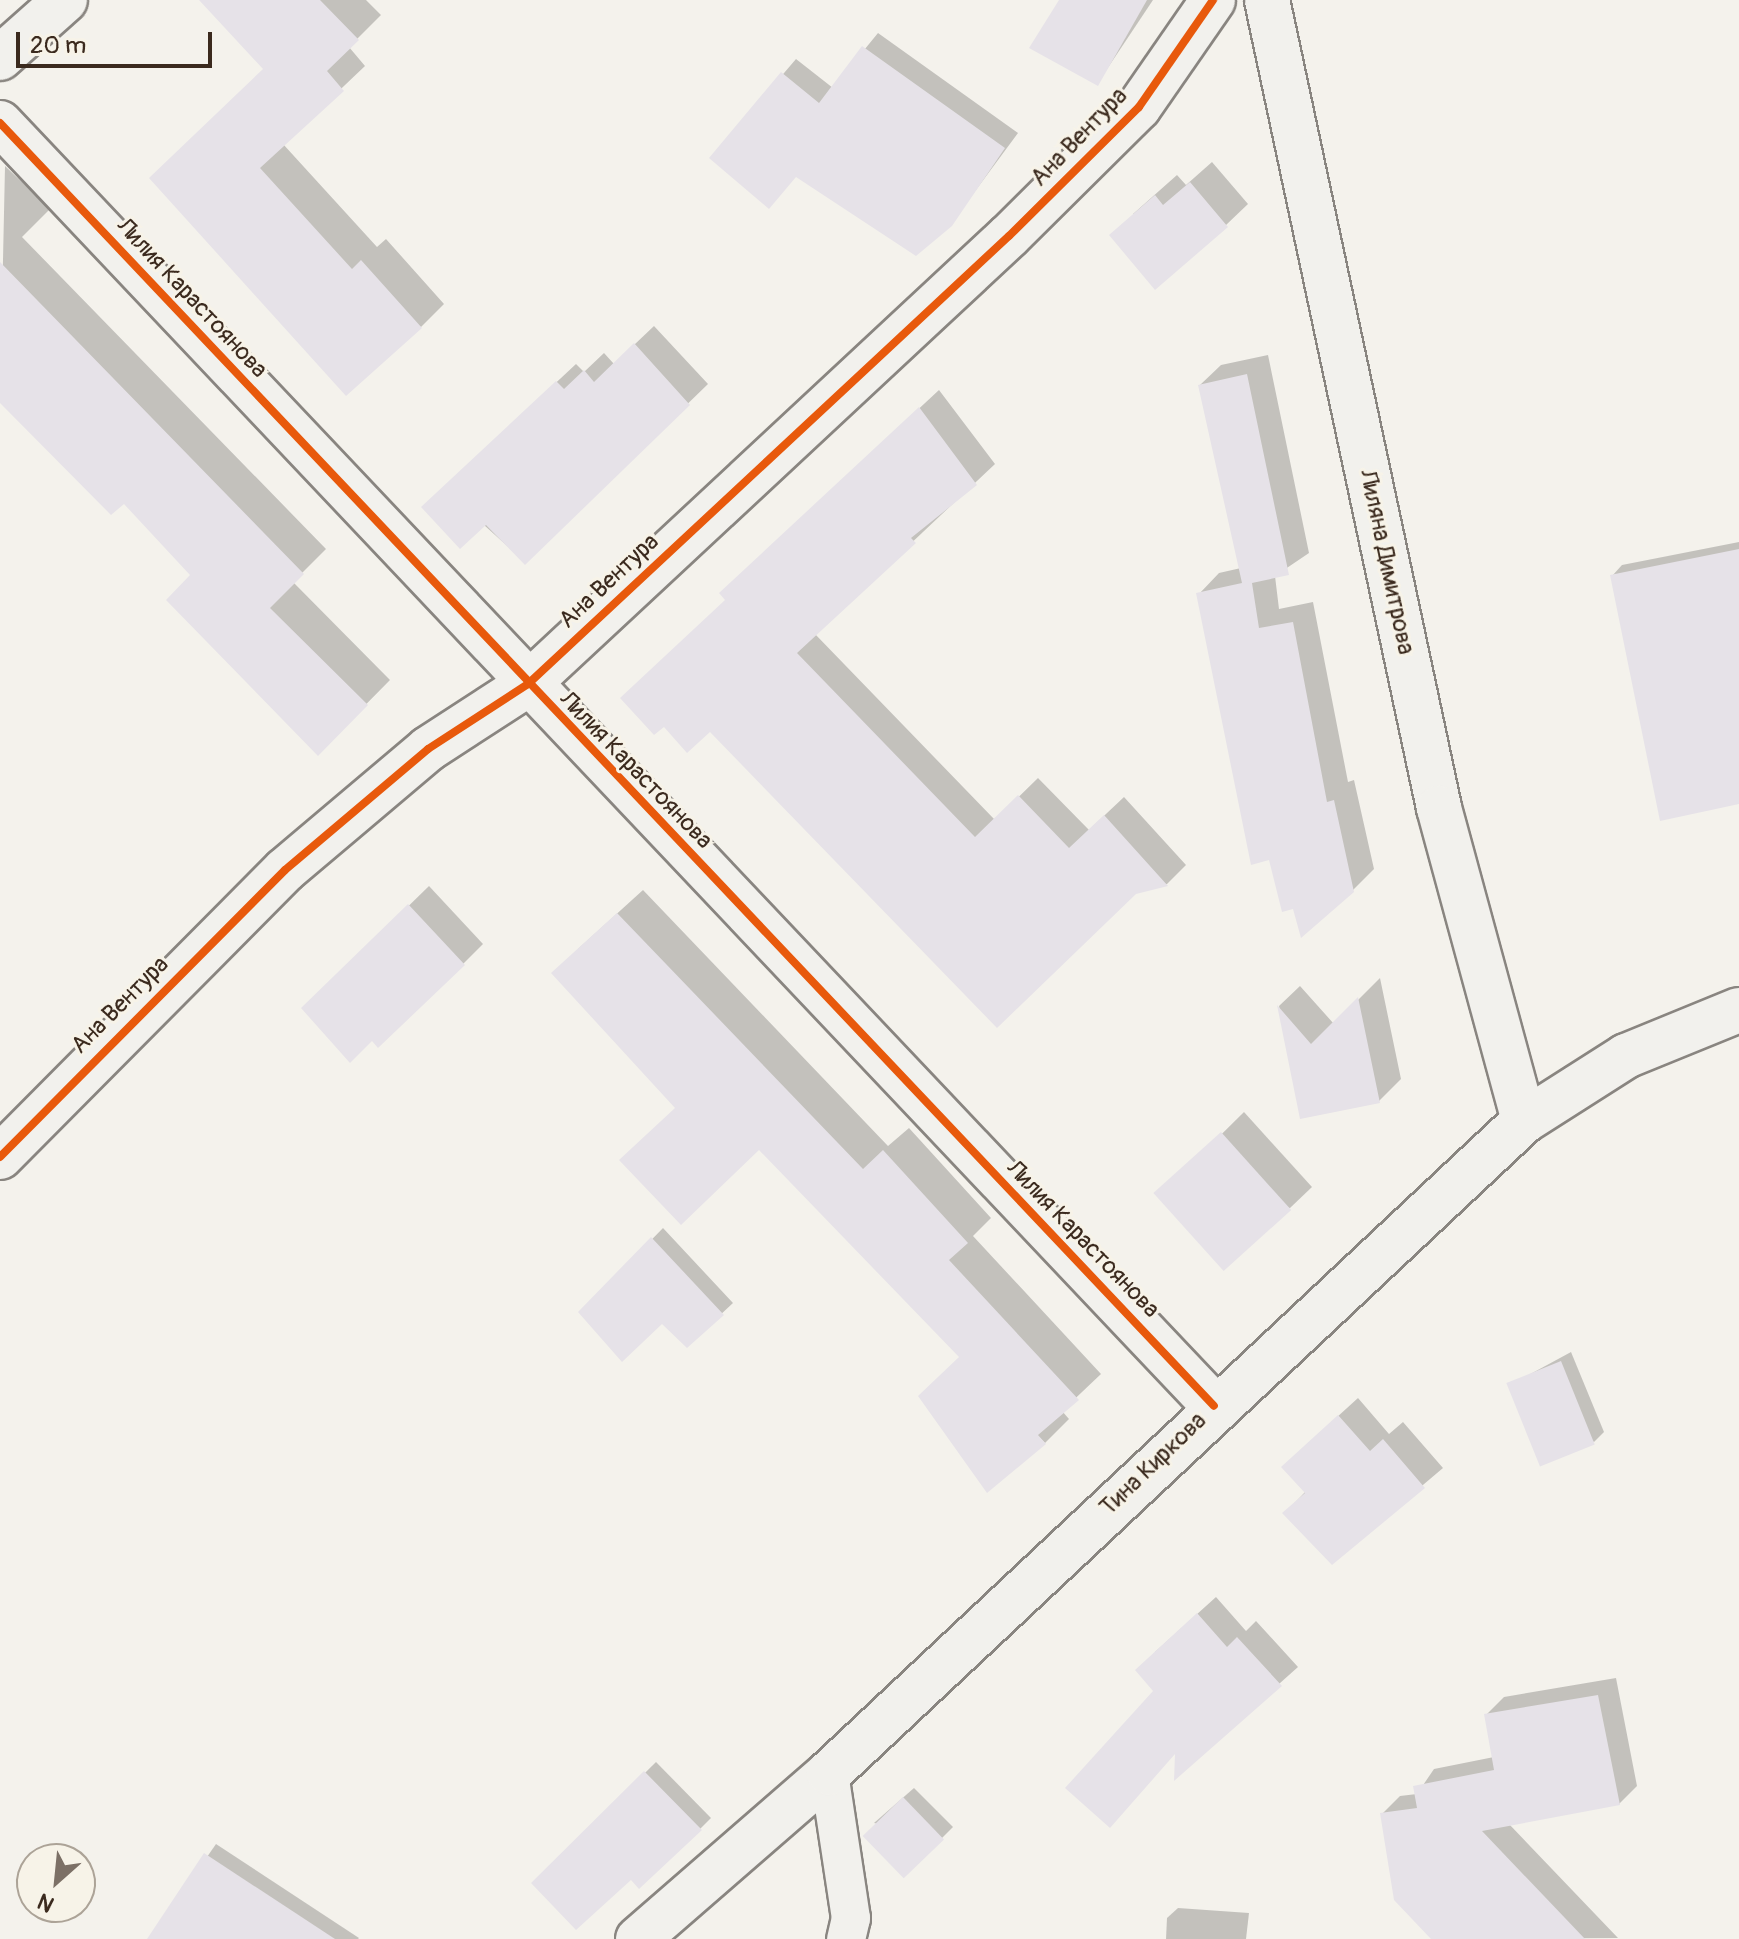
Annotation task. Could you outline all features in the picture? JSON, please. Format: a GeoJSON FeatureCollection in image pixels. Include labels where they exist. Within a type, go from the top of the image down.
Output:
{"type":"FeatureCollection","features":[{"type":"Feature","properties":{"kind":"street"},"geometry":{"type":"LineString","coordinates":[[0,58],[65,0]]}},
{"type":"Feature","properties":{"kind":"street","name":"Ана Вентура"},"geometry":{"type":"LineString","coordinates":[[0,1157],[285,870],[428,749],[528,684],[1074,171],[1139,107],[1213,0]]}},
{"type":"Feature","properties":{"kind":"street","name":"Лиляна Димитрова"},"geometry":{"type":"LineString","coordinates":[[1267,0],[1439,808],[1524,1121]]}},
{"type":"Feature","properties":{"kind":"street","name":"Лилия Карастоянова"},"geometry":{"type":"LineString","coordinates":[[0,123],[1214,1406]]}},
{"type":"Feature","properties":{"kind":"street","name":"Тина Киркова"},"geometry":{"type":"LineString","coordinates":[[638,1939],[829,1773],[1214,1406],[1524,1121],[1626,1056],[1739,1010]]}},
{"type":"Feature","properties":{"kind":"lane"},"geometry":{"type":"LineString","coordinates":[[829,1773],[851,1918],[846,1939]]}},
{"type":"Feature","properties":{"kind":"building"},"geometry":{"type":"Polygon","coordinates":[[[199,0],[320,0],[359,40],[327,71],[344,91],[260,168],[352,269],[361,260],[422,328],[346,396],[149,178],[263,69],[199,0]]]}},
{"type":"Feature","properties":{"kind":"building"},"geometry":{"type":"Polygon","coordinates":[[[1059,0],[1147,0],[1098,86],[1029,48],[1059,0]]]}},
{"type":"Feature","properties":{"kind":"building"},"geometry":{"type":"Polygon","coordinates":[[[862,46],[1005,148],[952,226],[916,256],[796,177],[769,209],[709,158],[781,72],[819,103],[862,46]]]}},
{"type":"Feature","properties":{"kind":"building"},"geometry":{"type":"Polygon","coordinates":[[[1190,182],[1228,227],[1155,290],[1109,235],[1155,195],[1163,205],[1190,182]]]}},
{"type":"Feature","properties":{"kind":"building"},"geometry":{"type":"Polygon","coordinates":[[[0,262],[304,574],[270,608],[368,705],[318,756],[166,600],[190,575],[124,504],[111,515],[0,403],[0,262]]]}},
{"type":"Feature","properties":{"kind":"building"},"geometry":{"type":"Polygon","coordinates":[[[634,343],[690,405],[525,565],[486,525],[460,549],[421,507],[556,381],[564,389],[584,370],[594,382],[634,343]]]}},
{"type":"Feature","properties":{"kind":"building"},"geometry":{"type":"Polygon","coordinates":[[[1247,374],[1289,575],[1252,583],[1259,628],[1293,622],[1327,802],[1334,800],[1354,892],[1301,938],[1293,909],[1282,912],[1269,860],[1251,865],[1196,593],[1242,583],[1198,385],[1247,374]]]}},
{"type":"Feature","properties":{"kind":"building"},"geometry":{"type":"Polygon","coordinates":[[[919,407],[977,485],[911,538],[916,543],[797,653],[975,837],[1018,795],[1069,848],[1104,815],[1168,886],[1136,894],[997,1028],[710,732],[687,753],[664,727],[654,735],[620,698],[725,600],[719,593],[919,407]]]}},
{"type":"Feature","properties":{"kind":"building"},"geometry":{"type":"Polygon","coordinates":[[[1739,549],[1739,804],[1660,821],[1610,575],[1739,549]]]}},
{"type":"Feature","properties":{"kind":"building"},"geometry":{"type":"Polygon","coordinates":[[[408,904],[465,965],[378,1048],[372,1041],[350,1063],[301,1008],[408,904]]]}},
{"type":"Feature","properties":{"kind":"building"},"geometry":{"type":"Polygon","coordinates":[[[617,913],[863,1169],[883,1150],[968,1243],[949,1260],[1079,1400],[1038,1435],[1046,1444],[987,1493],[918,1396],[959,1357],[759,1150],[681,1225],[619,1160],[675,1108],[551,973],[617,913]]]}},
{"type":"Feature","properties":{"kind":"building"},"geometry":{"type":"Polygon","coordinates":[[[1358,997],[1380,1103],[1300,1119],[1277,1005],[1311,1044],[1358,997]]]}},
{"type":"Feature","properties":{"kind":"building"},"geometry":{"type":"Polygon","coordinates":[[[1221,1132],[1291,1210],[1224,1271],[1153,1193],[1221,1132]]]}},
{"type":"Feature","properties":{"kind":"building"},"geometry":{"type":"Polygon","coordinates":[[[651,1237],[724,1315],[687,1348],[662,1324],[622,1362],[578,1312],[651,1237]]]}},
{"type":"Feature","properties":{"kind":"building"},"geometry":{"type":"Polygon","coordinates":[[[1561,1361],[1595,1444],[1540,1467],[1506,1383],[1561,1361]]]}},
{"type":"Feature","properties":{"kind":"building"},"geometry":{"type":"Polygon","coordinates":[[[1338,1415],[1370,1451],[1383,1439],[1425,1488],[1332,1565],[1282,1513],[1305,1493],[1281,1467],[1338,1415]]]}},
{"type":"Feature","properties":{"kind":"building"},"geometry":{"type":"Polygon","coordinates":[[[1197,1613],[1227,1647],[1237,1637],[1282,1686],[1174,1781],[1175,1754],[1110,1828],[1065,1788],[1153,1691],[1135,1670],[1197,1613]]]}},
{"type":"Feature","properties":{"kind":"building"},"geometry":{"type":"Polygon","coordinates":[[[1598,1695],[1620,1805],[1482,1831],[1585,1939],[1431,1939],[1394,1900],[1380,1813],[1417,1808],[1413,1786],[1494,1770],[1484,1714],[1598,1695]]]}},
{"type":"Feature","properties":{"kind":"building"},"geometry":{"type":"Polygon","coordinates":[[[644,1771],[702,1830],[639,1889],[631,1880],[576,1930],[531,1883],[644,1771]]]}},
{"type":"Feature","properties":{"kind":"building"},"geometry":{"type":"Polygon","coordinates":[[[903,1797],[944,1839],[904,1878],[863,1836],[903,1797]]]}},
{"type":"Feature","properties":{"kind":"building"},"geometry":{"type":"Polygon","coordinates":[[[204,1853],[335,1939],[147,1939],[204,1853]]]}},
{"type":"Feature","properties":{"kind":"cycle path"},"geometry":{"type":"LineString","coordinates":[[0,1157],[285,870],[428,749],[528,684],[1009,236],[1139,107],[1213,0]]}},
{"type":"Feature","properties":{"kind":"cycle path"},"geometry":{"type":"LineString","coordinates":[[0,123],[1214,1406]]}}]}
